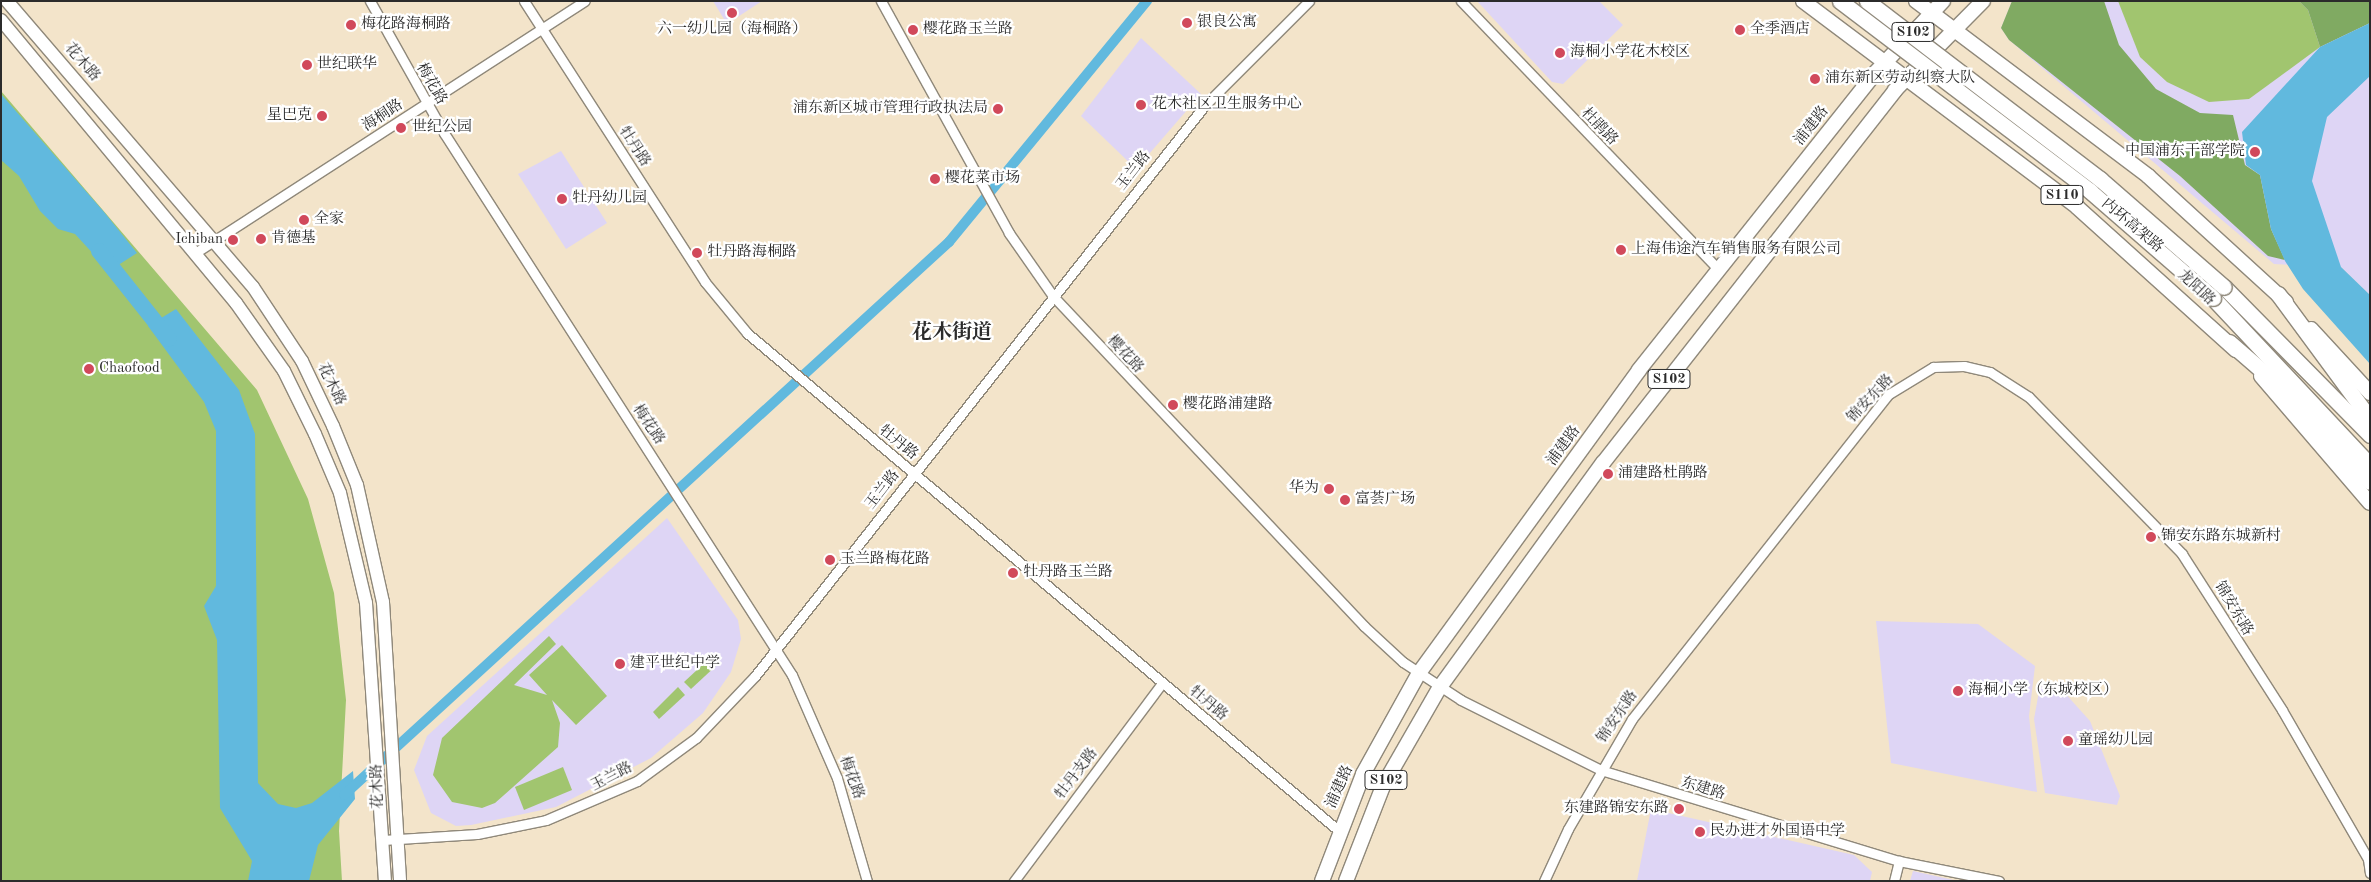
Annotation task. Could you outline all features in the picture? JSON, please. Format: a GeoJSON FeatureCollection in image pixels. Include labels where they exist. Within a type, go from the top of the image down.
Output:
{"type":"FeatureCollection","features":[{"type":"Feature","properties":{"kind":"highway","name":"内环高架路"},"geometry":{"type":"LineString","coordinates":[[1840,1],[2090,191],[2213,298],[2370,465]]}},
{"type":"Feature","properties":{"kind":"highway","name":"内环高架路"},"geometry":{"type":"LineString","coordinates":[[1866,1],[2100,179],[2224,287],[2370,435]]}},
{"type":"Feature","properties":{"kind":"highway"},"geometry":{"type":"LineString","coordinates":[[2278,294],[2370,419]]}},
{"type":"Feature","properties":{"kind":"highway"},"geometry":{"type":"LineString","coordinates":[[2230,342],[2290,395],[2370,482]]}},
{"type":"Feature","properties":{"kind":"main road","name":"花木路"},"geometry":{"type":"LineString","coordinates":[[7,1],[253,287],[302,361],[357,485],[384,602],[392,724],[396,839],[400,881]]}},
{"type":"Feature","properties":{"kind":"main road","name":"龙阳路"},"geometry":{"type":"LineString","coordinates":[[1803,1],[2108,232],[2230,342],[2370,503]]}},
{"type":"Feature","properties":{"kind":"main road"},"geometry":{"type":"LineString","coordinates":[[1916,1],[1956,28],[2148,176],[2278,294],[2370,393]]}},
{"type":"Feature","properties":{"kind":"main road","name":"S102"},"geometry":{"type":"LineString","coordinates":[[1883,63],[1943,1]]}},
{"type":"Feature","properties":{"kind":"main road","name":"S102"},"geometry":{"type":"LineString","coordinates":[[1346,881],[1383,786],[1440,687],[1603,464],[1906,78],[1983,1]]}},
{"type":"Feature","properties":{"kind":"main road","name":"花木路"},"geometry":{"type":"LineString","coordinates":[[1,20],[195,253],[284,371],[340,493],[366,603],[378,736],[385,881]]}},
{"type":"Feature","properties":{"kind":"main road","name":"浦建路"},"geometry":{"type":"LineString","coordinates":[[1322,881],[1339,831],[1363,774],[1419,673],[1639,370],[1883,63]]}},
{"type":"Feature","properties":{"kind":"street","name":"梅花路"},"geometry":{"type":"LineString","coordinates":[[370,1],[426,105],[776,648],[837,778],[867,881]]}},
{"type":"Feature","properties":{"kind":"street","name":"牡丹路"},"geometry":{"type":"LineString","coordinates":[[524,1],[714,295],[782,366],[1339,831]]}},
{"type":"Feature","properties":{"kind":"street","name":"海桐路"},"geometry":{"type":"LineString","coordinates":[[195,253],[585,1]]}},
{"type":"Feature","properties":{"kind":"street","name":"樱花路"},"geometry":{"type":"LineString","coordinates":[[881,1],[996,209],[1053,296],[1369,632],[1419,673]]}},
{"type":"Feature","properties":{"kind":"street","name":"玉兰路"},"geometry":{"type":"LineString","coordinates":[[383,840],[509,829],[568,813],[619,790],[692,742],[776,648],[1204,105],[1309,1]]}},
{"type":"Feature","properties":{"kind":"street","name":"杜鹃路"},"geometry":{"type":"LineString","coordinates":[[1460,1],[1719,270]]}},
{"type":"Feature","properties":{"kind":"street","name":"锦安东路"},"geometry":{"type":"LineString","coordinates":[[1544,881],[1600,770],[1669,668],[1889,394],[1933,367],[1964,366],[1990,372],[2029,397],[2182,554],[2282,710],[2368,859],[2370,873]]}},
{"type":"Feature","properties":{"kind":"street","name":"东建路"},"geometry":{"type":"LineString","coordinates":[[1419,673],[1440,687],[1600,770],[1899,861],[1999,881]]}},
{"type":"Feature","properties":{"kind":"street","name":"牡丹支路"},"geometry":{"type":"LineString","coordinates":[[1014,881],[1162,683]]}},
{"type":"Feature","properties":{"kind":"street"},"geometry":{"type":"LineString","coordinates":[[1894,881],[1899,861]]}},
{"type":"Feature","properties":{"kind":"shaded area","name":"六一幼儿园（海桐路）"},"geometry":{"type":"Polygon","coordinates":[[[713,1],[762,1],[727,24],[713,1]]]}},
{"type":"Feature","properties":{"kind":"shaded area","name":"海桐小学花木校区"},"geometry":{"type":"Polygon","coordinates":[[[1477,1],[1599,1],[1623,25],[1563,84],[1552,82],[1477,1]]]}},
{"type":"Feature","properties":{"kind":"shaded area","name":"中国浦东干部学院"},"geometry":{"type":"Polygon","coordinates":[[[2012,1],[2370,1],[2370,295],[2341,267],[2274,264],[2009,40],[2001,28],[2012,1]]]}},
{"type":"Feature","properties":{"kind":"shaded area","name":"花木社区卫生服务中心"},"geometry":{"type":"Polygon","coordinates":[[[1141,38],[1201,94],[1136,169],[1081,116],[1141,38]]]}},
{"type":"Feature","properties":{"kind":"shaded area","name":"牡丹幼儿园"},"geometry":{"type":"Polygon","coordinates":[[[561,151],[607,223],[566,249],[518,174],[561,151]]]}},
{"type":"Feature","properties":{"kind":"shaded area","name":"建平世纪中学"},"geometry":{"type":"Polygon","coordinates":[[[667,518],[738,620],[741,639],[731,672],[703,713],[651,758],[556,807],[471,825],[456,826],[431,813],[414,770],[427,736],[667,518]]]}},
{"type":"Feature","properties":{"kind":"shaded area","name":"海桐小学（东城校区）"},"geometry":{"type":"Polygon","coordinates":[[[1876,621],[1978,624],[2035,666],[2029,716],[2037,792],[1891,763],[1876,621]]]}},
{"type":"Feature","properties":{"kind":"shaded area","name":"童瑶幼儿园"},"geometry":{"type":"Polygon","coordinates":[[[2040,686],[2063,691],[2090,721],[2120,796],[2117,805],[2045,793],[2034,719],[2040,686]]]}},
{"type":"Feature","properties":{"kind":"shaded area","name":"民办进才外国语中学"},"geometry":{"type":"Polygon","coordinates":[[[1651,809],[1854,855],[1872,872],[1870,881],[1637,881],[1651,809]]]}},
{"type":"Feature","properties":{"kind":"shaded area"},"geometry":{"type":"Polygon","coordinates":[[[1913,871],[1958,881],[1910,881],[1913,871]]]}},
{"type":"Feature","properties":{"kind":"green space"},"geometry":{"type":"Polygon","coordinates":[[[2012,1],[2104,1],[2119,45],[2156,89],[2200,113],[2233,115],[2245,165],[2260,175],[2271,229],[2285,260],[2268,256],[2180,176],[2009,40],[2001,28],[2012,1]]]}},
{"type":"Feature","properties":{"kind":"green space"},"geometry":{"type":"Polygon","coordinates":[[[2118,1],[2299,1],[2308,10],[2320,47],[2249,99],[2209,102],[2167,82],[2140,57],[2118,1]]]}},
{"type":"Feature","properties":{"kind":"green space"},"geometry":{"type":"Polygon","coordinates":[[[2299,1],[2370,1],[2370,23],[2320,47],[2308,10],[2299,1]]]}},
{"type":"Feature","properties":{"kind":"green space"},"geometry":{"type":"Polygon","coordinates":[[[1,91],[257,390],[308,499],[334,593],[346,700],[339,831],[342,881],[1,881],[1,91]]]}},
{"type":"Feature","properties":{"kind":"green space"},"geometry":{"type":"Polygon","coordinates":[[[549,636],[556,644],[514,685],[547,695],[529,675],[562,645],[607,696],[576,725],[552,700],[560,723],[558,747],[495,803],[482,808],[452,802],[433,775],[442,738],[549,636]]]}},
{"type":"Feature","properties":{"kind":"green space"},"geometry":{"type":"Polygon","coordinates":[[[712,656],[718,664],[691,689],[684,682],[712,656]]]}},
{"type":"Feature","properties":{"kind":"green space"},"geometry":{"type":"Polygon","coordinates":[[[678,687],[685,695],[659,719],[653,712],[678,687]]]}},
{"type":"Feature","properties":{"kind":"green space"},"geometry":{"type":"Polygon","coordinates":[[[563,767],[572,790],[524,810],[515,787],[563,767]]]}},
{"type":"Feature","properties":{"kind":"water"},"geometry":{"type":"Polygon","coordinates":[[[2370,23],[2370,76],[2327,117],[2312,181],[2341,267],[2370,295],[2370,364],[2303,289],[2285,261],[2271,229],[2260,175],[2246,165],[2242,132],[2320,47],[2370,23]]]}},
{"type":"Feature","properties":{"kind":"water"},"geometry":{"type":"Polygon","coordinates":[[[1,94],[104,212],[137,253],[109,271],[75,234],[58,229],[40,211],[19,176],[1,160],[1,94]]]}},
{"type":"Feature","properties":{"kind":"water"},"geometry":{"type":"Polygon","coordinates":[[[176,309],[239,390],[255,434],[258,783],[278,804],[296,808],[312,803],[353,771],[355,799],[318,845],[309,881],[248,881],[252,861],[220,808],[217,640],[204,606],[216,586],[216,431],[204,402],[148,326],[176,309]]]}},
{"type":"Feature","properties":{"kind":"waterway"},"geometry":{"type":"LineString","coordinates":[[344,795],[949,242],[1147,1]]}},
{"type":"Feature","properties":{"kind":"waterway"},"geometry":{"type":"LineString","coordinates":[[99,251],[169,339]]}},
{"type":"Feature","properties":{"kind":"place","name":"六一幼儿园（海桐路）"},"geometry":{"type":"Point","coordinates":[732,13]}},
{"type":"Feature","properties":{"kind":"place","name":"银良公寓"},"geometry":{"type":"Point","coordinates":[1187,23]}},
{"type":"Feature","properties":{"kind":"place","name":"梅花路海桐路"},"geometry":{"type":"Point","coordinates":[351,25]}},
{"type":"Feature","properties":{"kind":"place","name":"樱花路玉兰路"},"geometry":{"type":"Point","coordinates":[913,30]}},
{"type":"Feature","properties":{"kind":"place","name":"全季酒店"},"geometry":{"type":"Point","coordinates":[1740,30]}},
{"type":"Feature","properties":{"kind":"place","name":"海桐小学花木校区"},"geometry":{"type":"Point","coordinates":[1560,53]}},
{"type":"Feature","properties":{"kind":"place","name":"世纪联华"},"geometry":{"type":"Point","coordinates":[307,65]}},
{"type":"Feature","properties":{"kind":"place","name":"浦东新区劳动纠察大队"},"geometry":{"type":"Point","coordinates":[1815,79]}},
{"type":"Feature","properties":{"kind":"place","name":"花木社区卫生服务中心"},"geometry":{"type":"Point","coordinates":[1141,105]}},
{"type":"Feature","properties":{"kind":"place","name":"浦东新区城市管理行政执法局"},"geometry":{"type":"Point","coordinates":[998,109]}},
{"type":"Feature","properties":{"kind":"place","name":"星巴克"},"geometry":{"type":"Point","coordinates":[322,116]}},
{"type":"Feature","properties":{"kind":"place","name":"世纪公园"},"geometry":{"type":"Point","coordinates":[401,128]}},
{"type":"Feature","properties":{"kind":"place","name":"中国浦东干部学院"},"geometry":{"type":"Point","coordinates":[2255,152]}},
{"type":"Feature","properties":{"kind":"place","name":"樱花菜市场"},"geometry":{"type":"Point","coordinates":[935,179]}},
{"type":"Feature","properties":{"kind":"place","name":"牡丹幼儿园"},"geometry":{"type":"Point","coordinates":[562,199]}},
{"type":"Feature","properties":{"kind":"place","name":"全家"},"geometry":{"type":"Point","coordinates":[304,220]}},
{"type":"Feature","properties":{"kind":"place","name":"肯德基"},"geometry":{"type":"Point","coordinates":[261,239]}},
{"type":"Feature","properties":{"kind":"place","name":"Ichiban"},"geometry":{"type":"Point","coordinates":[233,240]}},
{"type":"Feature","properties":{"kind":"place","name":"上海伟途汽车销售服务有限公司"},"geometry":{"type":"Point","coordinates":[1621,250]}},
{"type":"Feature","properties":{"kind":"place","name":"牡丹路海桐路"},"geometry":{"type":"Point","coordinates":[697,253]}},
{"type":"Feature","properties":{"kind":"place","name":"Chaofood"},"geometry":{"type":"Point","coordinates":[89,369]}},
{"type":"Feature","properties":{"kind":"place","name":"樱花路浦建路"},"geometry":{"type":"Point","coordinates":[1173,405]}},
{"type":"Feature","properties":{"kind":"place","name":"浦建路杜鹃路"},"geometry":{"type":"Point","coordinates":[1608,474]}},
{"type":"Feature","properties":{"kind":"place","name":"华为"},"geometry":{"type":"Point","coordinates":[1329,489]}},
{"type":"Feature","properties":{"kind":"place","name":"富荟广场"},"geometry":{"type":"Point","coordinates":[1345,500]}},
{"type":"Feature","properties":{"kind":"place","name":"锦安东路东城新村"},"geometry":{"type":"Point","coordinates":[2151,537]}},
{"type":"Feature","properties":{"kind":"place","name":"玉兰路梅花路"},"geometry":{"type":"Point","coordinates":[830,560]}},
{"type":"Feature","properties":{"kind":"place","name":"牡丹路玉兰路"},"geometry":{"type":"Point","coordinates":[1013,573]}},
{"type":"Feature","properties":{"kind":"place","name":"建平世纪中学"},"geometry":{"type":"Point","coordinates":[620,664]}},
{"type":"Feature","properties":{"kind":"place","name":"海桐小学（东城校区）"},"geometry":{"type":"Point","coordinates":[1958,691]}},
{"type":"Feature","properties":{"kind":"place","name":"童瑶幼儿园"},"geometry":{"type":"Point","coordinates":[2068,741]}},
{"type":"Feature","properties":{"kind":"place","name":"东建路锦安东路"},"geometry":{"type":"Point","coordinates":[1679,809]}},
{"type":"Feature","properties":{"kind":"place","name":"民办进才外国语中学"},"geometry":{"type":"Point","coordinates":[1700,832]}},
{"type":"Feature","properties":{"kind":"district","name":"花木街道"},"geometry":{"type":"Point","coordinates":[952,333]}}]}
